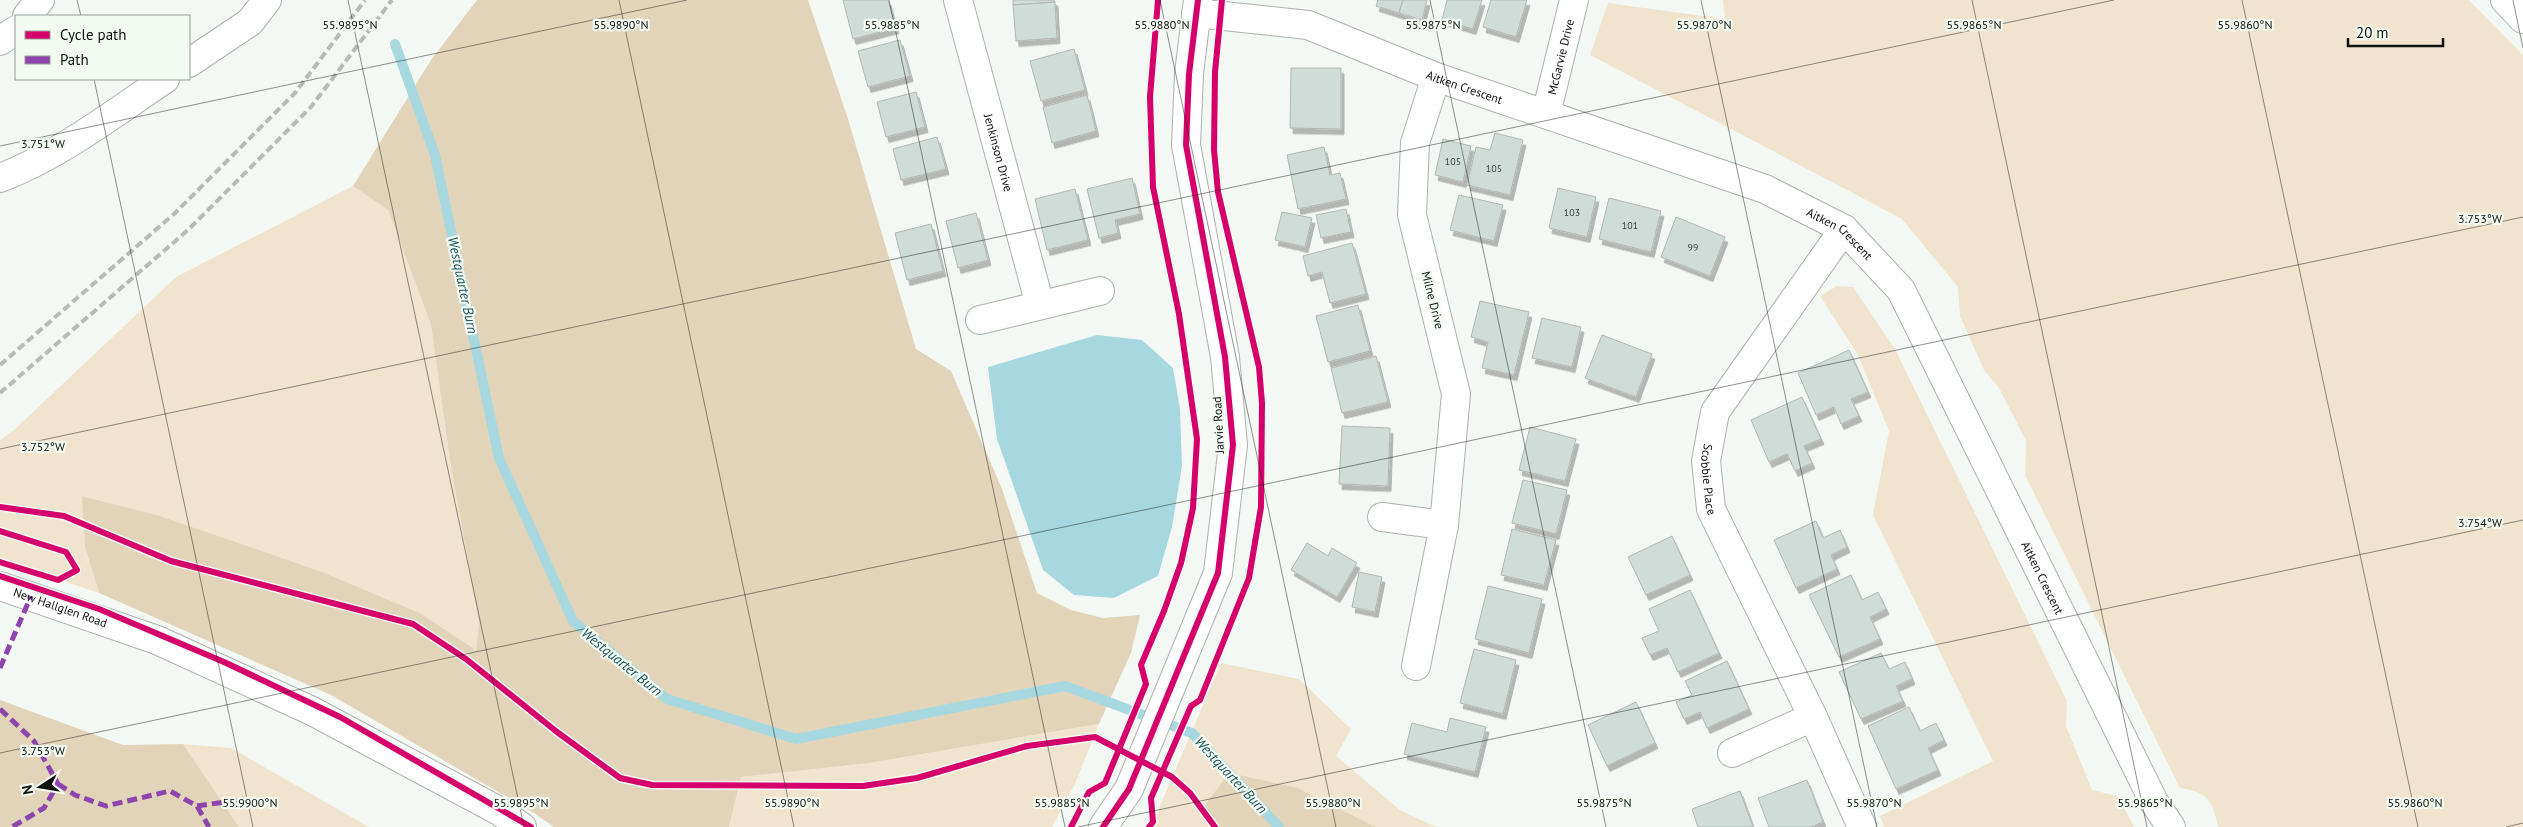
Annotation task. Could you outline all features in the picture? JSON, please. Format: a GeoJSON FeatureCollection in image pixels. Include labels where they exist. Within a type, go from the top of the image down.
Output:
{"type":"FeatureCollection","features":[{"type":"Feature","properties":{"kind":"street"},"geometry":{"type":"LineString","coordinates":[[28,15],[40,0]]}},
{"type":"Feature","properties":{"kind":"street"},"geometry":{"type":"LineString","coordinates":[[190,62],[250,22],[267,0]]}},
{"type":"Feature","properties":{"kind":"street","name":"Jenkinson Drive"},"geometry":{"type":"LineString","coordinates":[[958,0],[1040,306]]}},
{"type":"Feature","properties":{"kind":"street","name":"McGarvie Drive"},"geometry":{"type":"LineString","coordinates":[[1546,114],[1574,0]]}},
{"type":"Feature","properties":{"kind":"street"},"geometry":{"type":"LineString","coordinates":[[2505,0],[2523,19]]}},
{"type":"Feature","properties":{"kind":"street","name":"Aitken Crescent"},"geometry":{"type":"LineString","coordinates":[[1197,6],[1308,25],[1436,77],[1765,188],[1844,230],[1901,290],[2154,802],[2171,827]]}},
{"type":"Feature","properties":{"kind":"street","name":"Jarvie Road"},"geometry":{"type":"LineString","coordinates":[[1103,827],[1129,789],[1218,573],[1233,445],[1225,357],[1186,145],[1189,74],[1197,6]]}},
{"type":"Feature","properties":{"kind":"street"},"geometry":{"type":"LineString","coordinates":[[0,41],[15,31]]}},
{"type":"Feature","properties":{"kind":"street","name":"Milne Drive"},"geometry":{"type":"LineString","coordinates":[[1416,666],[1444,526],[1456,394],[1412,216],[1415,142],[1436,77]]}},
{"type":"Feature","properties":{"kind":"street"},"geometry":{"type":"LineString","coordinates":[[0,178],[18,171],[91,130],[165,80]]}},
{"type":"Feature","properties":{"kind":"street","name":"Scobbie Place"},"geometry":{"type":"LineString","coordinates":[[1844,230],[1715,412],[1706,461],[1711,509],[1813,717],[1862,827]]}},
{"type":"Feature","properties":{"kind":"street"},"geometry":{"type":"LineString","coordinates":[[980,320],[1100,291]]}},
{"type":"Feature","properties":{"kind":"street"},"geometry":{"type":"LineString","coordinates":[[1382,517],[1444,526]]}},
{"type":"Feature","properties":{"kind":"street","name":"New Hallglen Road"},"geometry":{"type":"LineString","coordinates":[[0,586],[157,640],[312,711],[499,811],[522,827]]}},
{"type":"Feature","properties":{"kind":"street"},"geometry":{"type":"LineString","coordinates":[[1732,753],[1813,717]]}},
{"type":"Feature","properties":{"kind":"shaded area"},"geometry":{"type":"Polygon","coordinates":[[[477,0],[808,0],[848,119],[916,349],[951,371],[1002,489],[1037,593],[1071,610],[1103,618],[1140,615],[1131,653],[1099,724],[869,763],[741,777],[729,827],[554,827],[531,811],[331,695],[99,593],[85,547],[82,496],[157,515],[320,571],[420,613],[476,650],[479,623],[450,461],[431,325],[388,210],[353,186],[431,60],[477,0]]]}},
{"type":"Feature","properties":{"kind":"shaded area"},"geometry":{"type":"Polygon","coordinates":[[[1723,0],[2469,0],[2523,55],[2523,827],[2218,827],[2214,810],[2207,799],[2197,792],[2180,788],[2025,475],[2026,441],[1999,388],[1984,370],[1960,316],[1958,287],[1902,219],[1590,55],[1608,3],[1725,19],[1723,0]]]}},
{"type":"Feature","properties":{"kind":"shaded area"},"geometry":{"type":"Polygon","coordinates":[[[353,186],[388,210],[431,325],[450,461],[479,623],[476,650],[420,613],[320,571],[157,515],[83,496],[85,547],[99,593],[0,560],[0,440],[14,430],[176,277],[353,186]]]}},
{"type":"Feature","properties":{"kind":"shaded area"},"geometry":{"type":"Polygon","coordinates":[[[1837,286],[1853,287],[1895,349],[2067,701],[2066,726],[2092,790],[2118,796],[2134,827],[1884,827],[1880,816],[1993,761],[1873,515],[1889,431],[1858,355],[1820,296],[1837,286]]]}},
{"type":"Feature","properties":{"kind":"shaded area"},"geometry":{"type":"Polygon","coordinates":[[[1221,663],[1299,679],[1351,729],[1336,756],[1400,810],[1436,827],[1376,827],[1298,788],[1203,808],[1216,827],[1151,827],[1221,663]]]}},
{"type":"Feature","properties":{"kind":"shaded area"},"geometry":{"type":"Polygon","coordinates":[[[0,700],[123,745],[183,744],[239,827],[0,827],[0,700]]]}},
{"type":"Feature","properties":{"kind":"shaded area"},"geometry":{"type":"Polygon","coordinates":[[[1099,724],[1075,784],[1052,827],[729,827],[741,777],[869,763],[1099,724]]]}},
{"type":"Feature","properties":{"kind":"shaded area"},"geometry":{"type":"Polygon","coordinates":[[[183,744],[231,748],[369,827],[239,827],[183,744]]]}},
{"type":"Feature","properties":{"kind":"shaded area"},"geometry":{"type":"Polygon","coordinates":[[[1229,773],[1298,788],[1376,827],[1216,827],[1203,808],[1229,773]]]}},
{"type":"Feature","properties":{"kind":"water"},"geometry":{"type":"Polygon","coordinates":[[[1097,335],[1142,340],[1173,368],[1180,409],[1182,466],[1172,527],[1158,576],[1114,598],[1074,595],[1043,570],[997,439],[988,367],[1097,335]]]}},
{"type":"Feature","properties":{"kind":"building"},"geometry":{"type":"Polygon","coordinates":[[[843,0],[888,0],[896,28],[853,39],[843,0]]]}},
{"type":"Feature","properties":{"kind":"building"},"geometry":{"type":"Polygon","coordinates":[[[1013,0],[1054,0],[1055,2],[1013,5],[1013,0]]]}},
{"type":"Feature","properties":{"kind":"building"},"geometry":{"type":"Polygon","coordinates":[[[1378,0],[1403,0],[1399,13],[1376,6],[1378,0]]]}},
{"type":"Feature","properties":{"kind":"building"},"geometry":{"type":"Polygon","coordinates":[[[1403,0],[1427,0],[1422,20],[1399,13],[1403,0]]]}},
{"type":"Feature","properties":{"kind":"building"},"geometry":{"type":"Polygon","coordinates":[[[1447,0],[1482,0],[1473,29],[1442,20],[1447,0]]]}},
{"type":"Feature","properties":{"kind":"building"},"geometry":{"type":"Polygon","coordinates":[[[1491,0],[1527,0],[1516,37],[1483,27],[1491,0]]]}},
{"type":"Feature","properties":{"kind":"building"},"geometry":{"type":"Polygon","coordinates":[[[1055,2],[1057,38],[1016,41],[1013,5],[1055,2]]]}},
{"type":"Feature","properties":{"kind":"building"},"geometry":{"type":"Polygon","coordinates":[[[900,40],[910,76],[868,87],[858,51],[900,40]]]}},
{"type":"Feature","properties":{"kind":"building"},"geometry":{"type":"Polygon","coordinates":[[[1074,49],[1085,90],[1041,101],[1030,61],[1074,49]]]}},
{"type":"Feature","properties":{"kind":"building"},"geometry":{"type":"Polygon","coordinates":[[[1291,68],[1341,68],[1341,129],[1290,128],[1291,68]]]}},
{"type":"Feature","properties":{"kind":"building"},"geometry":{"type":"Polygon","coordinates":[[[916,92],[925,127],[886,137],[877,102],[916,92]]]}},
{"type":"Feature","properties":{"kind":"building"},"geometry":{"type":"Polygon","coordinates":[[[1087,95],[1096,131],[1052,143],[1043,107],[1087,95]]]}},
{"type":"Feature","properties":{"kind":"building"},"geometry":{"type":"Polygon","coordinates":[[[1495,133],[1523,140],[1510,195],[1467,185],[1476,147],[1490,150],[1495,133]]]}},
{"type":"Feature","properties":{"kind":"building"},"geometry":{"type":"Polygon","coordinates":[[[937,137],[946,169],[901,180],[893,149],[937,137]]]}},
{"type":"Feature","properties":{"kind":"building"},"geometry":{"type":"Polygon","coordinates":[[[1443,139],[1471,146],[1463,182],[1435,175],[1443,139]]]}},
{"type":"Feature","properties":{"kind":"building"},"geometry":{"type":"Polygon","coordinates":[[[1324,147],[1330,175],[1340,173],[1346,199],[1298,209],[1287,155],[1324,147]]]}},
{"type":"Feature","properties":{"kind":"building"},"geometry":{"type":"Polygon","coordinates":[[[1132,178],[1140,214],[1115,220],[1118,233],[1099,238],[1087,189],[1132,178]]]}},
{"type":"Feature","properties":{"kind":"building"},"geometry":{"type":"Polygon","coordinates":[[[1558,188],[1596,197],[1587,237],[1549,228],[1558,188]]]}},
{"type":"Feature","properties":{"kind":"building"},"geometry":{"type":"Polygon","coordinates":[[[1075,189],[1088,240],[1047,250],[1035,199],[1075,189]]]}},
{"type":"Feature","properties":{"kind":"building"},"geometry":{"type":"Polygon","coordinates":[[[1459,195],[1503,205],[1494,241],[1450,230],[1459,195]]]}},
{"type":"Feature","properties":{"kind":"building"},"geometry":{"type":"Polygon","coordinates":[[[1609,198],[1661,211],[1651,252],[1599,239],[1609,198]]]}},
{"type":"Feature","properties":{"kind":"building"},"geometry":{"type":"Polygon","coordinates":[[[1346,209],[1351,232],[1321,238],[1316,215],[1346,209]]]}},
{"type":"Feature","properties":{"kind":"building"},"geometry":{"type":"Polygon","coordinates":[[[1282,212],[1312,218],[1305,247],[1275,240],[1282,212]]]}},
{"type":"Feature","properties":{"kind":"building"},"geometry":{"type":"Polygon","coordinates":[[[976,213],[988,260],[958,268],[946,221],[976,213]]]}},
{"type":"Feature","properties":{"kind":"building"},"geometry":{"type":"Polygon","coordinates":[[[1676,217],[1725,237],[1710,276],[1661,257],[1676,217]]]}},
{"type":"Feature","properties":{"kind":"building"},"geometry":{"type":"Polygon","coordinates":[[[931,224],[943,271],[907,280],[895,233],[931,224]]]}},
{"type":"Feature","properties":{"kind":"building"},"geometry":{"type":"Polygon","coordinates":[[[1352,243],[1366,294],[1330,303],[1322,272],[1308,276],[1303,256],[1352,243]]]}},
{"type":"Feature","properties":{"kind":"building"},"geometry":{"type":"Polygon","coordinates":[[[1480,301],[1529,312],[1514,375],[1482,368],[1488,342],[1471,337],[1480,301]]]}},
{"type":"Feature","properties":{"kind":"building"},"geometry":{"type":"Polygon","coordinates":[[[1358,305],[1370,351],[1328,362],[1316,316],[1358,305]]]}},
{"type":"Feature","properties":{"kind":"building"},"geometry":{"type":"Polygon","coordinates":[[[1542,318],[1581,327],[1572,367],[1532,358],[1542,318]]]}},
{"type":"Feature","properties":{"kind":"building"},"geometry":{"type":"Polygon","coordinates":[[[1602,335],[1652,354],[1636,397],[1585,378],[1602,335]]]}},
{"type":"Feature","properties":{"kind":"building"},"geometry":{"type":"Polygon","coordinates":[[[1849,350],[1868,392],[1851,399],[1859,416],[1841,424],[1834,407],[1816,415],[1798,373],[1849,350]]]}},
{"type":"Feature","properties":{"kind":"building"},"geometry":{"type":"Polygon","coordinates":[[[1376,356],[1388,402],[1342,413],[1331,368],[1376,356]]]}},
{"type":"Feature","properties":{"kind":"building"},"geometry":{"type":"Polygon","coordinates":[[[1802,397],[1821,439],[1804,446],[1812,463],[1795,471],[1787,454],[1769,462],[1751,420],[1802,397]]]}},
{"type":"Feature","properties":{"kind":"building"},"geometry":{"type":"Polygon","coordinates":[[[1342,426],[1390,428],[1388,486],[1339,484],[1342,426]]]}},
{"type":"Feature","properties":{"kind":"building"},"geometry":{"type":"Polygon","coordinates":[[[1530,427],[1576,439],[1565,481],[1519,470],[1530,427]]]}},
{"type":"Feature","properties":{"kind":"building"},"geometry":{"type":"Polygon","coordinates":[[[1523,480],[1567,490],[1556,534],[1512,523],[1523,480]]]}},
{"type":"Feature","properties":{"kind":"building"},"geometry":{"type":"Polygon","coordinates":[[[1816,521],[1823,538],[1840,530],[1847,547],[1831,555],[1837,569],[1796,588],[1774,540],[1816,521]]]}},
{"type":"Feature","properties":{"kind":"building"},"geometry":{"type":"Polygon","coordinates":[[[1512,529],[1556,540],[1544,585],[1501,575],[1512,529]]]}},
{"type":"Feature","properties":{"kind":"building"},"geometry":{"type":"Polygon","coordinates":[[[1672,536],[1690,575],[1646,595],[1628,557],[1672,536]]]}},
{"type":"Feature","properties":{"kind":"building"},"geometry":{"type":"Polygon","coordinates":[[[1307,543],[1328,556],[1332,548],[1357,563],[1337,597],[1291,570],[1307,543]]]}},
{"type":"Feature","properties":{"kind":"building"},"geometry":{"type":"Polygon","coordinates":[[[1359,572],[1382,577],[1375,612],[1352,607],[1359,572]]]}},
{"type":"Feature","properties":{"kind":"building"},"geometry":{"type":"Polygon","coordinates":[[[1851,575],[1862,600],[1878,592],[1886,609],[1870,617],[1880,639],[1839,657],[1809,595],[1851,575]]]}},
{"type":"Feature","properties":{"kind":"building"},"geometry":{"type":"Polygon","coordinates":[[[1488,586],[1542,599],[1529,653],[1475,639],[1488,586]]]}},
{"type":"Feature","properties":{"kind":"building"},"geometry":{"type":"Polygon","coordinates":[[[1690,590],[1719,653],[1678,672],[1667,648],[1650,655],[1642,638],[1659,631],[1649,609],[1690,590]]]}},
{"type":"Feature","properties":{"kind":"building"},"geometry":{"type":"Polygon","coordinates":[[[1474,649],[1516,660],[1503,714],[1460,703],[1474,649]]]}},
{"type":"Feature","properties":{"kind":"building"},"geometry":{"type":"Polygon","coordinates":[[[1881,653],[1889,669],[1905,662],[1912,679],[1896,686],[1903,701],[1861,719],[1839,672],[1881,653]]]}},
{"type":"Feature","properties":{"kind":"building"},"geometry":{"type":"Polygon","coordinates":[[[1727,661],[1749,709],[1707,728],[1700,712],[1684,719],[1676,702],[1692,695],[1685,681],[1727,661]]]}},
{"type":"Feature","properties":{"kind":"building"},"geometry":{"type":"Polygon","coordinates":[[[1636,702],[1655,743],[1607,766],[1588,725],[1636,702]]]}},
{"type":"Feature","properties":{"kind":"building"},"geometry":{"type":"Polygon","coordinates":[[[1909,707],[1920,731],[1936,723],[1944,740],[1928,748],[1938,770],[1896,789],[1868,726],[1909,707]]]}},
{"type":"Feature","properties":{"kind":"building"},"geometry":{"type":"Polygon","coordinates":[[[1450,718],[1486,727],[1475,772],[1404,754],[1412,723],[1447,732],[1450,718]]]}},
{"type":"Feature","properties":{"kind":"building"},"geometry":{"type":"Polygon","coordinates":[[[1807,780],[1823,822],[1811,827],[1769,827],[1758,798],[1807,780]]]}},
{"type":"Feature","properties":{"kind":"building"},"geometry":{"type":"Polygon","coordinates":[[[1740,791],[1753,827],[1698,827],[1692,809],[1740,791]]]}},
{"type":"Feature","properties":{"kind":"waterway","name":"Westquarter Burn"},"geometry":{"type":"LineString","coordinates":[[395,44],[435,155],[499,458],[573,621],[667,699],[796,739],[1065,686],[1192,733],[1279,827]]}},
{"type":"Feature","properties":{"kind":"railway"},"geometry":{"type":"LineString","coordinates":[[0,365],[174,214],[295,93],[365,0]]}},
{"type":"Feature","properties":{"kind":"railway"},"geometry":{"type":"LineString","coordinates":[[0,393],[188,230],[311,107],[392,0]]}},
{"type":"Feature","properties":{"kind":"marked path"},"geometry":{"type":"LineString","coordinates":[[0,668],[31,596]]}},
{"type":"Feature","properties":{"kind":"marked path"},"geometry":{"type":"LineString","coordinates":[[0,709],[34,741],[58,784],[44,808],[12,827]]}},
{"type":"Feature","properties":{"kind":"marked path"},"geometry":{"type":"LineString","coordinates":[[58,784],[75,795],[106,806],[170,791],[197,806],[209,827]]}},
{"type":"Feature","properties":{"kind":"marked path"},"geometry":{"type":"LineString","coordinates":[[197,806],[239,800]]}},
{"type":"Feature","properties":{"kind":"cycle path"},"geometry":{"type":"LineString","coordinates":[[1071,827],[1089,792],[1105,783],[1146,684],[1141,665],[1164,611],[1181,563],[1193,508],[1197,439],[1179,314],[1153,187],[1150,97],[1158,0]]}},
{"type":"Feature","properties":{"kind":"cycle path"},"geometry":{"type":"LineString","coordinates":[[1103,827],[1129,789],[1218,573],[1233,445],[1225,357],[1186,145],[1189,74],[1198,0]]}},
{"type":"Feature","properties":{"kind":"cycle path"},"geometry":{"type":"LineString","coordinates":[[1149,827],[1153,822],[1151,798],[1191,706],[1200,700],[1249,578],[1261,507],[1262,403],[1259,367],[1218,192],[1214,150],[1215,72],[1222,0]]}},
{"type":"Feature","properties":{"kind":"cycle path"},"geometry":{"type":"LineString","coordinates":[[0,507],[64,516],[171,561],[413,624],[466,659],[557,732],[620,778],[652,785],[863,786],[917,778],[1027,746],[1095,737],[1172,777],[1190,793],[1215,827]]}},
{"type":"Feature","properties":{"kind":"cycle path"},"geometry":{"type":"LineString","coordinates":[[0,531],[66,552],[77,570],[58,580],[0,562]]}},
{"type":"Feature","properties":{"kind":"cycle path"},"geometry":{"type":"LineString","coordinates":[[0,576],[99,609],[224,662],[340,717],[531,827]]}}]}
